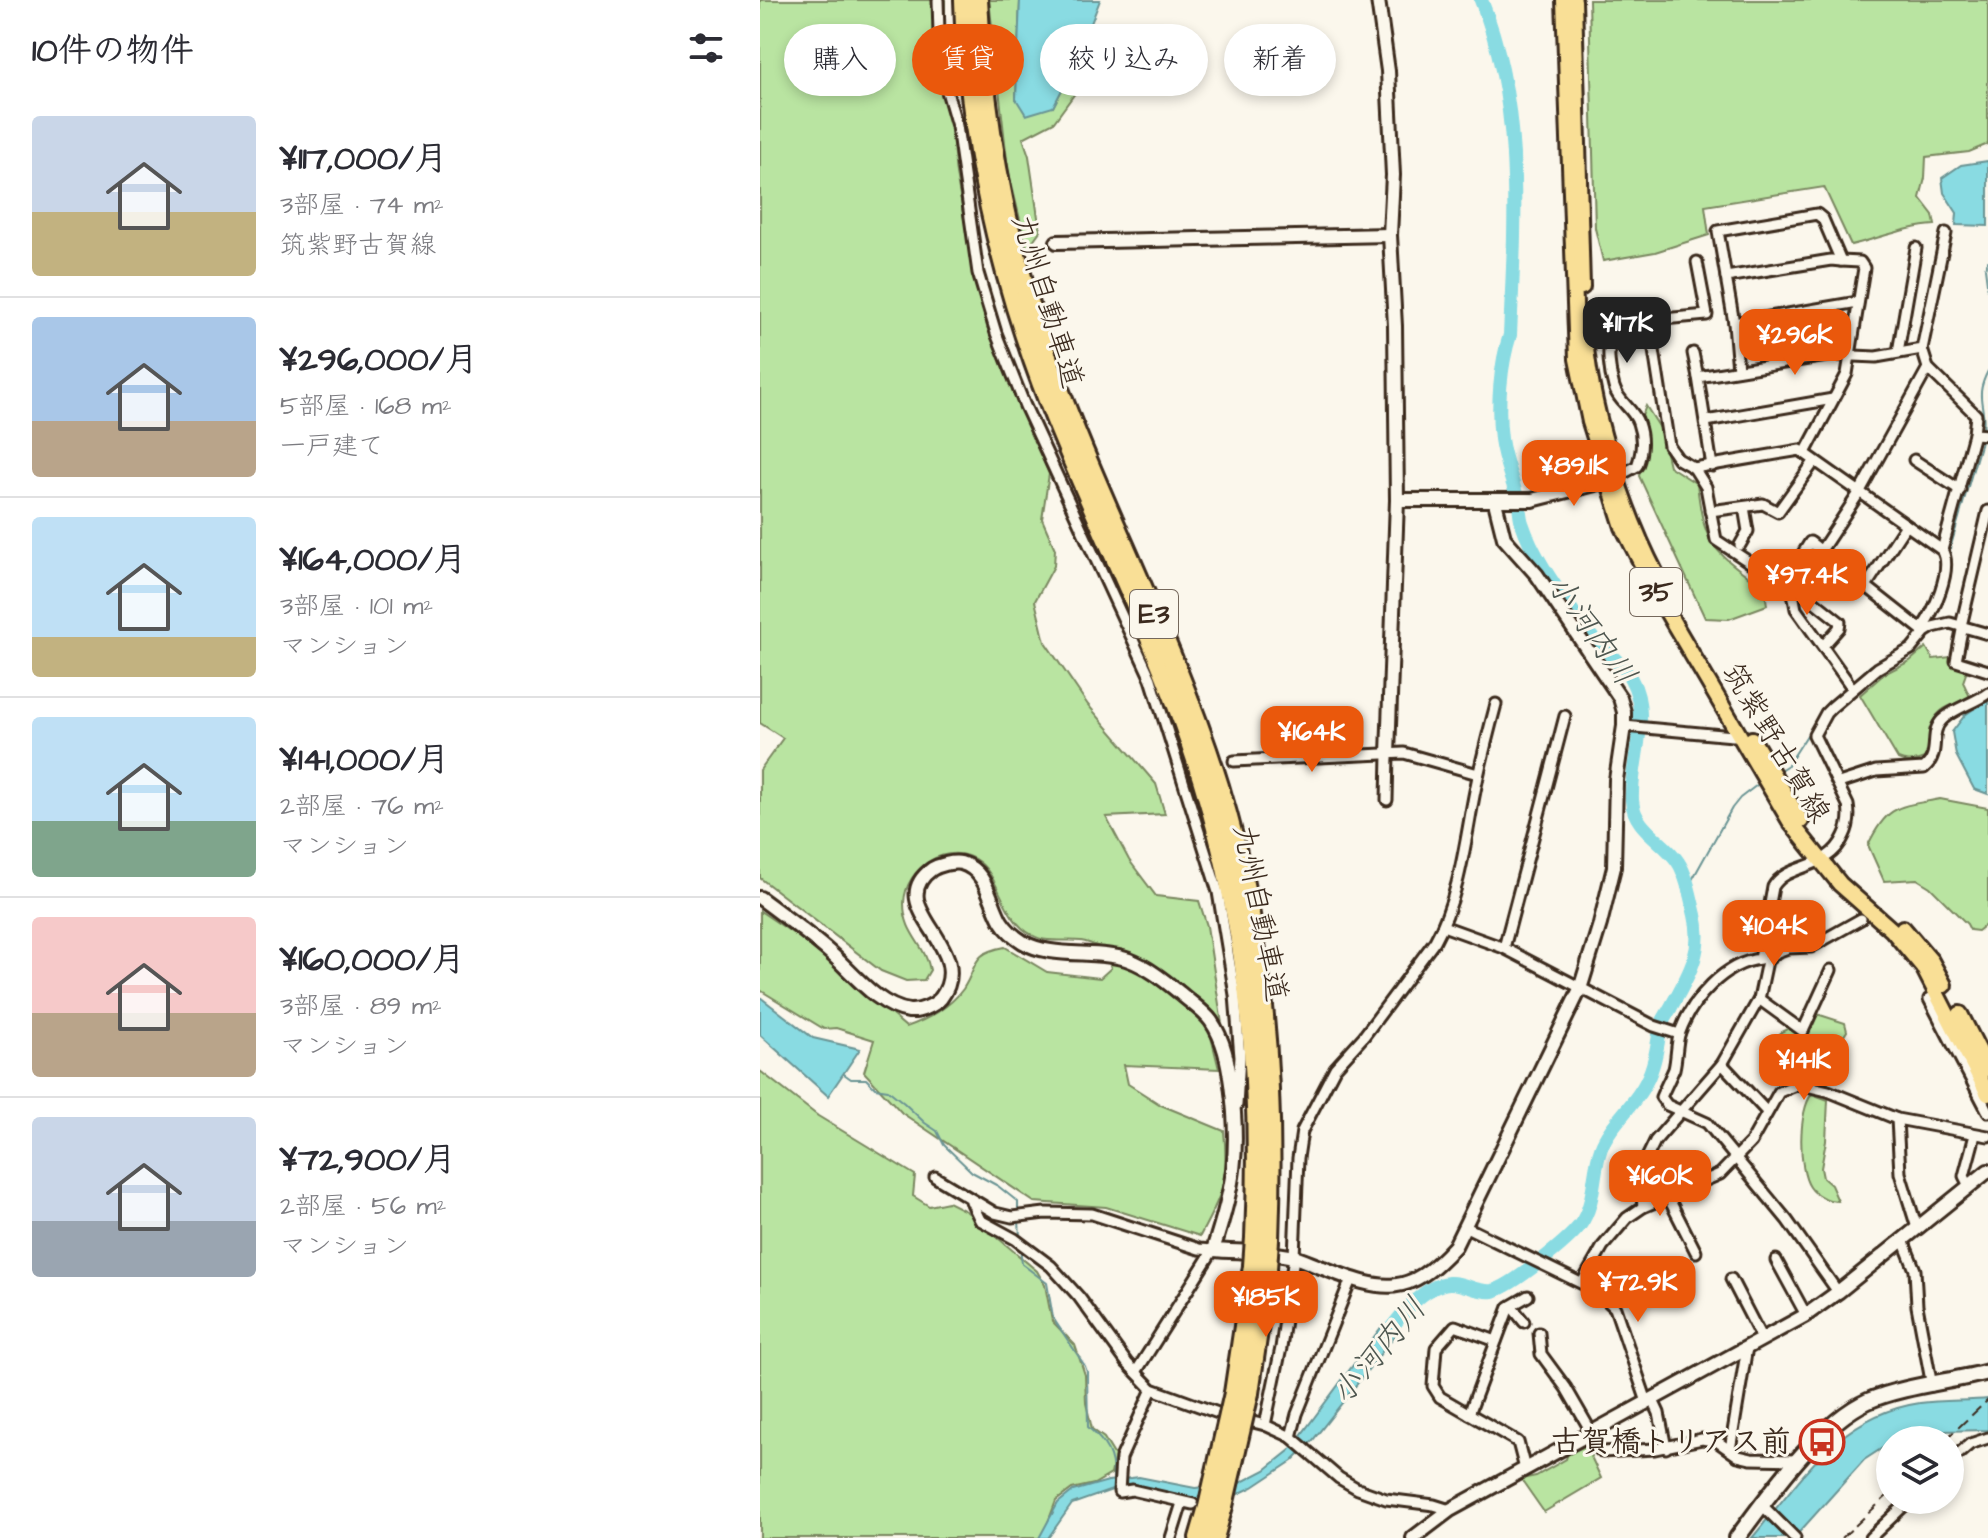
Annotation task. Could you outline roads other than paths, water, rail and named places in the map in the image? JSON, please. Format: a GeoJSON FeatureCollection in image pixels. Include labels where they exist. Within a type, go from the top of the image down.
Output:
{"type":"FeatureCollection","features":[{"type":"Feature","properties":{"kind":"highway","name":"九州自動車道"},"geometry":{"type":"LineString","coordinates":[[964,0],[969,80],[983,175],[1015,306],[1050,406],[1180,716],[1204,786],[1230,883],[1248,981],[1256,1064],[1262,1239]]}},
{"type":"Feature","properties":{"kind":"highway","name":"九州自動車道"},"geometry":{"type":"LineString","coordinates":[[978,0],[983,78],[993,144],[1009,230],[1030,306],[1084,453],[1191,704],[1219,788],[1245,884],[1262,982],[1269,1052],[1273,1156],[1242,1393],[1201,1505],[1199,1538]]}},
{"type":"Feature","properties":{"kind":"highway","name":"九州自動車道"},"geometry":{"type":"LineString","coordinates":[[1201,1505],[1214,1538]]}},
{"type":"Feature","properties":{"kind":"main road","name":"筑紫野古賀線"},"geometry":{"type":"LineString","coordinates":[[1564,0],[1575,340],[1580,383],[1612,480],[1666,593],[1825,860],[1840,884],[1892,930],[1923,967],[1988,1094]]}},
{"type":"Feature","properties":{"kind":"main road","name":"筑紫野古賀線"},"geometry":{"type":"LineString","coordinates":[[1574,0],[1585,340],[1623,527],[1644,571],[1771,792],[1825,860],[1896,921],[1931,961],[1988,1069]]}},
{"type":"Feature","properties":{"kind":"main road"},"geometry":{"type":"LineString","coordinates":[[1737,1538],[1766,1509],[1800,1460],[1827,1429],[1867,1401],[1898,1391],[1988,1372]]}},
{"type":"Feature","properties":{"kind":"street"},"geometry":{"type":"LineString","coordinates":[[938,0],[940,67],[957,126],[978,273],[996,333],[1042,445],[1151,679],[1184,770],[1218,892],[1235,995],[1240,1057],[1236,1162],[1227,1209],[1213,1250],[1136,1372]]}},
{"type":"Feature","properties":{"kind":"street"},"geometry":{"type":"LineString","coordinates":[[1378,0],[1389,93],[1393,175],[1390,235],[1395,326],[1397,500],[1387,800]]}},
{"type":"Feature","properties":{"kind":"street"},"geometry":{"type":"LineString","coordinates":[[1738,370],[1734,323],[1718,231],[1817,214],[1823,219],[1841,261]]}},
{"type":"Feature","properties":{"kind":"street"},"geometry":{"type":"LineString","coordinates":[[1942,550],[1960,490],[1976,415],[1928,368],[1922,349],[1946,233]]}},
{"type":"Feature","properties":{"kind":"street"},"geometry":{"type":"LineString","coordinates":[[1057,242],[1390,235]]}},
{"type":"Feature","properties":{"kind":"street"},"geometry":{"type":"LineString","coordinates":[[1898,352],[1916,248]]}},
{"type":"Feature","properties":{"kind":"street"},"geometry":{"type":"LineString","coordinates":[[1726,277],[1831,260],[1860,262],[1864,268],[1847,374],[1805,453]]}},
{"type":"Feature","properties":{"kind":"street"},"geometry":{"type":"LineString","coordinates":[[1397,500],[1532,500],[1612,480],[1637,466],[1642,454],[1638,423],[1613,386],[1608,341],[1612,330],[1621,324],[1707,315],[1697,262]]}},
{"type":"Feature","properties":{"kind":"street"},"geometry":{"type":"LineString","coordinates":[[1734,323],[1858,302]]}},
{"type":"Feature","properties":{"kind":"street"},"geometry":{"type":"LineString","coordinates":[[1641,324],[1651,331],[1669,446],[1678,459],[1694,468],[1706,487],[1716,540],[1760,569],[1773,583],[1787,579],[1810,542],[1923,631]]}},
{"type":"Feature","properties":{"kind":"street"},"geometry":{"type":"LineString","coordinates":[[1698,377],[1833,355],[1876,357],[1922,349]]}},
{"type":"Feature","properties":{"kind":"street"},"geometry":{"type":"LineString","coordinates":[[1693,353],[1712,466]]}},
{"type":"Feature","properties":{"kind":"street"},"geometry":{"type":"LineString","coordinates":[[1853,689],[1796,609],[1793,599],[1796,587],[1859,493],[1928,368]]}},
{"type":"Feature","properties":{"kind":"street"},"geometry":{"type":"LineString","coordinates":[[1706,421],[1833,399]]}},
{"type":"Feature","properties":{"kind":"street"},"geometry":{"type":"LineString","coordinates":[[1974,434],[1988,435]]}},
{"type":"Feature","properties":{"kind":"street"},"geometry":{"type":"LineString","coordinates":[[1643,1207],[1640,1172],[1655,1141],[1722,1064],[1759,999],[1773,887],[1778,879],[1825,860],[1839,846],[1849,819],[1848,805],[1839,783],[1814,735],[1826,713],[1853,689],[1878,668],[1911,649],[1932,611],[1946,570],[1942,550],[1800,450],[1694,468]]}},
{"type":"Feature","properties":{"kind":"street"},"geometry":{"type":"LineString","coordinates":[[1914,460],[1960,490]]}},
{"type":"Feature","properties":{"kind":"street"},"geometry":{"type":"LineString","coordinates":[[1710,511],[1763,504],[1778,512],[1814,462]]}},
{"type":"Feature","properties":{"kind":"street"},"geometry":{"type":"LineString","coordinates":[[935,1177],[995,1213],[1012,1217],[1045,1213],[1092,1214],[1199,1249],[1294,1257],[1365,1285],[1390,1287],[1415,1280],[1435,1268],[1455,1246],[1580,989],[1614,867],[1616,780],[1627,726],[1620,698],[1537,575],[1504,538],[1498,502]]}},
{"type":"Feature","properties":{"kind":"street"},"geometry":{"type":"LineString","coordinates":[[1740,545],[1748,531],[1744,507]]}},
{"type":"Feature","properties":{"kind":"street"},"geometry":{"type":"LineString","coordinates":[[1988,511],[1961,626],[1956,661],[1988,671]]}},
{"type":"Feature","properties":{"kind":"street"},"geometry":{"type":"LineString","coordinates":[[1866,586],[1906,525]]}},
{"type":"Feature","properties":{"kind":"street"},"geometry":{"type":"LineString","coordinates":[[1796,587],[1840,622],[1839,628],[1823,646]]}},
{"type":"Feature","properties":{"kind":"street"},"geometry":{"type":"LineString","coordinates":[[1923,631],[1950,623],[1988,634]]}},
{"type":"Feature","properties":{"kind":"street"},"geometry":{"type":"LineString","coordinates":[[1839,783],[1876,771],[1924,768],[1933,758],[1937,729],[1942,720],[1988,693]]}},
{"type":"Feature","properties":{"kind":"street"},"geometry":{"type":"LineString","coordinates":[[1265,1425],[1281,1348],[1294,1257],[1302,1131],[1335,1068],[1364,1036],[1443,926],[1462,859],[1478,774],[1496,704]]}},
{"type":"Feature","properties":{"kind":"street"},"geometry":{"type":"LineString","coordinates":[[1504,948],[1565,716]]}},
{"type":"Feature","properties":{"kind":"street"},"geometry":{"type":"LineString","coordinates":[[1627,726],[1733,736],[1738,733]]}},
{"type":"Feature","properties":{"kind":"street"},"geometry":{"type":"LineString","coordinates":[[1234,761],[1404,753],[1478,774]]}},
{"type":"Feature","properties":{"kind":"street"},"geometry":{"type":"LineString","coordinates":[[760,898],[818,942],[889,1003],[912,1011],[938,1002],[951,976],[944,949],[919,911],[917,893],[929,871],[939,865],[960,863],[977,873],[990,893],[1001,921],[1023,942],[1033,947],[1129,960],[1159,976],[1210,1019],[1225,1052],[1236,1119]]}},
{"type":"Feature","properties":{"kind":"street"},"geometry":{"type":"LineString","coordinates":[[1838,1292],[1787,1220],[1707,1123],[1667,1105],[1661,1097],[1674,1068],[1677,1033],[1687,1016],[1722,976],[1737,965],[1764,960],[1788,948],[1811,947],[1861,919]]}},
{"type":"Feature","properties":{"kind":"street"},"geometry":{"type":"LineString","coordinates":[[1443,926],[1504,948],[1654,1026],[1677,1033]]}},
{"type":"Feature","properties":{"kind":"street"},"geometry":{"type":"LineString","coordinates":[[1759,999],[1803,1031],[1831,970]]}},
{"type":"Feature","properties":{"kind":"street"},"geometry":{"type":"LineString","coordinates":[[1938,994],[1929,999],[1988,1112]]}},
{"type":"Feature","properties":{"kind":"street"},"geometry":{"type":"LineString","coordinates":[[1722,1064],[1767,1112]]}},
{"type":"Feature","properties":{"kind":"street"},"geometry":{"type":"LineString","coordinates":[[1582,1283],[1603,1246],[1627,1218],[1643,1207],[1720,1174],[1751,1142],[1779,1092],[1798,1084],[1828,1091],[1897,1119],[1988,1136]]}},
{"type":"Feature","properties":{"kind":"street"},"geometry":{"type":"LineString","coordinates":[[1897,1119],[1900,1173],[1917,1228]]}},
{"type":"Feature","properties":{"kind":"street"},"geometry":{"type":"LineString","coordinates":[[1969,1186],[1964,1176],[1975,1135]]}},
{"type":"Feature","properties":{"kind":"street"},"geometry":{"type":"LineString","coordinates":[[1413,1538],[1450,1510],[1806,1315],[1988,1171]]}},
{"type":"Feature","properties":{"kind":"street"},"geometry":{"type":"LineString","coordinates":[[1668,1197],[1696,1252]]}},
{"type":"Feature","properties":{"kind":"street"},"geometry":{"type":"LineString","coordinates":[[971,1201],[980,1220],[1015,1239],[1051,1266],[1079,1297],[1127,1363],[1152,1389],[1218,1413],[1265,1425],[1291,1437],[1339,1478],[1358,1489],[1386,1499],[1450,1510]]}},
{"type":"Feature","properties":{"kind":"street"},"geometry":{"type":"LineString","coordinates":[[1464,1226],[1597,1291],[1615,1308],[1650,1400],[1659,1413],[1666,1448]]}},
{"type":"Feature","properties":{"kind":"street"},"geometry":{"type":"LineString","coordinates":[[1903,1240],[1915,1270],[1917,1306],[1932,1386]]}},
{"type":"Feature","properties":{"kind":"street"},"geometry":{"type":"LineString","coordinates":[[1776,1260],[1806,1315]]}},
{"type":"Feature","properties":{"kind":"street"},"geometry":{"type":"LineString","coordinates":[[1291,1437],[1297,1414],[1351,1279]]}},
{"type":"Feature","properties":{"kind":"street"},"geometry":{"type":"LineString","coordinates":[[1731,1279],[1762,1339]]}},
{"type":"Feature","properties":{"kind":"street"},"geometry":{"type":"LineString","coordinates":[[1469,1414],[1511,1306],[1528,1296]]}},
{"type":"Feature","properties":{"kind":"street"},"geometry":{"type":"LineString","coordinates":[[1511,1306],[1524,1322]]}},
{"type":"Feature","properties":{"kind":"street"},"geometry":{"type":"LineString","coordinates":[[1496,1341],[1455,1326],[1436,1348],[1433,1386],[1440,1397],[1518,1442],[1525,1469]]}},
{"type":"Feature","properties":{"kind":"street"},"geometry":{"type":"LineString","coordinates":[[1539,1333],[1541,1354],[1566,1388],[1589,1434],[1602,1452],[1666,1448],[1702,1439],[1718,1442],[1738,1456],[1751,1459],[1773,1462],[1800,1460]]}},
{"type":"Feature","properties":{"kind":"street"},"geometry":{"type":"LineString","coordinates":[[1730,1450],[1747,1347]]}},
{"type":"Feature","properties":{"kind":"street"},"geometry":{"type":"LineString","coordinates":[[1152,1389],[1121,1458],[1119,1492],[1132,1490],[1201,1505]]}},
{"type":"Feature","properties":{"kind":"street"},"geometry":{"type":"LineString","coordinates":[[1964,1449],[1988,1438]]}},
{"type":"Feature","properties":{"kind":"street"},"geometry":{"type":"LineString","coordinates":[[1171,1538],[1201,1505]]}},
{"type":"Feature","properties":{"kind":"street"},"geometry":{"type":"LineString","coordinates":[[1766,1509],[1795,1538]]}},
{"type":"Feature","properties":{"kind":"street"},"geometry":{"type":"LineString","coordinates":[[1870,1538],[1895,1514]]}},
{"type":"Feature","properties":{"kind":"water"},"geometry":{"type":"Polygon","coordinates":[[[1020,0],[1100,0],[1091,24],[1040,24],[1040,96],[1059,96],[1053,107],[1026,115],[1016,99],[1016,96],[1024,96],[1024,24],[1019,24],[1020,0]]]}},
{"type":"Feature","properties":{"kind":"water"},"geometry":{"type":"Polygon","coordinates":[[[1988,161],[1988,226],[1956,225],[1957,213],[1944,193],[1942,178],[1961,165],[1988,161]]]}},
{"type":"Feature","properties":{"kind":"water"},"geometry":{"type":"Polygon","coordinates":[[[1988,699],[1988,794],[1974,789],[1956,755],[1952,732],[1965,715],[1988,699]]]}},
{"type":"Feature","properties":{"kind":"water"},"geometry":{"type":"Polygon","coordinates":[[[760,997],[813,1038],[860,1049],[828,1096],[760,1035],[760,997]]]}},
{"type":"Feature","properties":{"kind":"water"},"geometry":{"type":"Polygon","coordinates":[[[1382,1326],[1399,1330],[1313,1440],[1292,1461],[1253,1487],[1236,1495],[1196,1499],[1138,1486],[1112,1490],[1072,1504],[1048,1538],[1039,1538],[1058,1503],[1073,1491],[1108,1481],[1139,1477],[1195,1488],[1238,1484],[1265,1470],[1290,1450],[1382,1326]]]}},
{"type":"Feature","properties":{"kind":"water"},"geometry":{"type":"Polygon","coordinates":[[[1988,1399],[1988,1430],[1964,1430],[1964,1426],[1876,1426],[1876,1452],[1864,1460],[1794,1538],[1752,1538],[1805,1473],[1844,1436],[1866,1421],[1891,1410],[1937,1401],[1988,1399]]]}},
{"type":"Feature","properties":{"kind":"waterway","name":"小河内川"},"geometry":{"type":"LineString","coordinates":[[1380,1343],[1410,1306],[1428,1291],[1449,1283],[1487,1291],[1500,1288],[1538,1263],[1580,1225],[1589,1207],[1601,1148],[1649,1076],[1661,1026],[1693,963],[1697,941],[1695,915],[1681,867],[1644,827],[1634,810],[1632,785],[1640,723],[1637,693],[1627,672],[1585,629],[1534,551],[1522,523],[1502,448],[1499,400],[1510,335],[1514,165],[1504,81],[1495,40],[1481,0]]}},
{"type":"Feature","properties":{"kind":"waterway"},"geometry":{"type":"LineString","coordinates":[[1988,261],[1985,268],[1988,291]]}},
{"type":"Feature","properties":{"kind":"waterway"},"geometry":{"type":"LineString","coordinates":[[1983,431],[1981,389],[1988,371]]}},
{"type":"Feature","properties":{"kind":"waterway"},"geometry":{"type":"LineString","coordinates":[[1948,578],[1952,567],[1950,549],[1982,438]]}},
{"type":"Feature","properties":{"kind":"waterway"},"geometry":{"type":"LineString","coordinates":[[1853,682],[1870,666],[1886,658]]}},
{"type":"Feature","properties":{"kind":"waterway"},"geometry":{"type":"LineString","coordinates":[[1824,709],[1848,686]]}},
{"type":"Feature","properties":{"kind":"waterway"},"geometry":{"type":"LineString","coordinates":[[1780,770],[1788,765],[1818,718]]}},
{"type":"Feature","properties":{"kind":"waterway"},"geometry":{"type":"LineString","coordinates":[[1687,889],[1732,808],[1761,782]]}},
{"type":"Feature","properties":{"kind":"waterway"},"geometry":{"type":"LineString","coordinates":[[844,1074],[851,1079],[866,1079],[875,1088],[888,1090],[937,1131],[944,1145],[972,1172],[998,1186],[1018,1202],[1018,1213]]}},
{"type":"Feature","properties":{"kind":"waterway"},"geometry":{"type":"LineString","coordinates":[[1019,1220],[1020,1237]]}},
{"type":"Feature","properties":{"kind":"waterway"},"geometry":{"type":"LineString","coordinates":[[1020,1247],[1022,1264],[1047,1283],[1053,1318],[1085,1366],[1088,1427],[1108,1450],[1113,1480]]}},
{"type":"Feature","properties":{"kind":"railway"},"geometry":{"type":"LineString","coordinates":[[1960,1426],[1988,1400]]}},
{"type":"Feature","properties":{"kind":"railway"},"geometry":{"type":"LineString","coordinates":[[1842,1538],[1876,1506]]}},
{"type":"Feature","properties":{"kind":"place","name":"古賀橋トリアス前"},"geometry":{"type":"Point","coordinates":[1822,1442]}}]}
